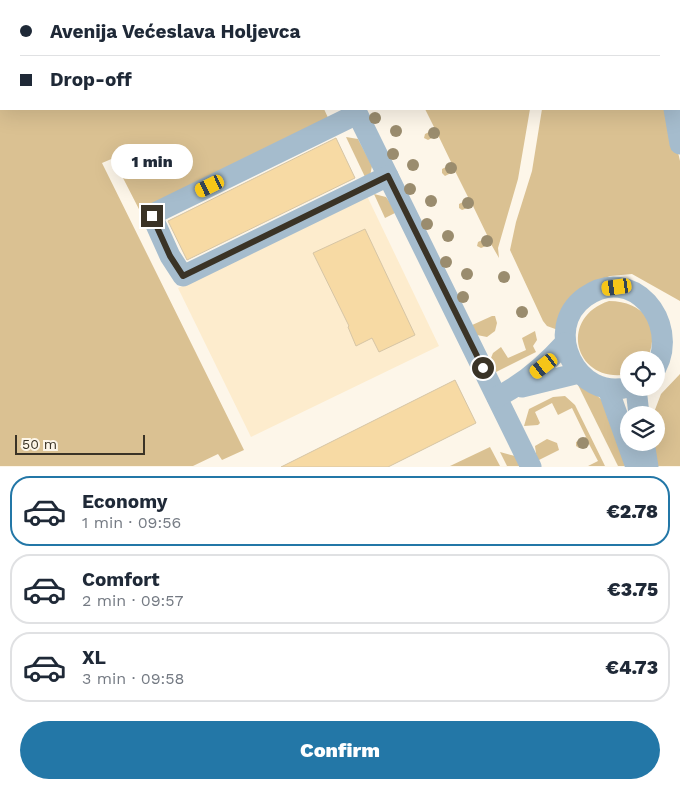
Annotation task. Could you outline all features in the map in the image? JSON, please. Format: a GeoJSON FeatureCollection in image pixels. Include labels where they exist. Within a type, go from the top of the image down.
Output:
{"type":"FeatureCollection","features":[{"type":"Feature","properties":{"kind":"street"},"geometry":{"type":"LineString","coordinates":[[674,110],[680,144]]}},
{"type":"Feature","properties":{"kind":"street"},"geometry":{"type":"LineString","coordinates":[[388,176],[183,276],[170,256],[152,216],[356,111],[388,176],[506,393],[531,466]]}},
{"type":"Feature","properties":{"kind":"street"},"geometry":{"type":"LineString","coordinates":[[620,388],[608,389],[593,384],[579,373],[570,359],[565,343],[566,325],[573,310],[585,297],[600,289],[617,287],[634,290],[649,299],[660,312],[666,328],[664,351]]}},
{"type":"Feature","properties":{"kind":"street"},"geometry":{"type":"LineString","coordinates":[[506,393],[544,366],[565,343]]}},
{"type":"Feature","properties":{"kind":"street"},"geometry":{"type":"LineString","coordinates":[[506,393],[579,373]]}},
{"type":"Feature","properties":{"kind":"street"},"geometry":{"type":"LineString","coordinates":[[608,389],[636,466]]}},
{"type":"Feature","properties":{"kind":"street"},"geometry":{"type":"LineString","coordinates":[[646,451],[648,466]]}},
{"type":"Feature","properties":{"kind":"shaded area"},"geometry":{"type":"Polygon","coordinates":[[[0,110],[324,110],[330,122],[142,215],[123,178],[116,157],[102,163],[244,450],[222,460],[218,454],[193,466],[0,466],[0,110]]]}},
{"type":"Feature","properties":{"kind":"shaded area"},"geometry":{"type":"Polygon","coordinates":[[[426,110],[530,110],[518,179],[498,248],[499,258],[491,244],[481,248],[477,246],[478,242],[488,237],[473,206],[462,210],[459,208],[459,204],[469,199],[455,171],[445,176],[442,173],[442,169],[452,164],[438,135],[428,140],[424,138],[425,134],[435,129],[426,110]]]}},
{"type":"Feature","properties":{"kind":"shaded area"},"geometry":{"type":"Polygon","coordinates":[[[542,110],[668,110],[680,161],[680,301],[632,274],[610,276],[589,284],[558,330],[547,326],[510,250],[516,222],[532,171],[542,110]]]}},
{"type":"Feature","properties":{"kind":"shaded area"},"geometry":{"type":"Polygon","coordinates":[[[346,137],[358,139],[372,166],[370,176],[366,179],[346,137]]]}},
{"type":"Feature","properties":{"kind":"shaded area"},"geometry":{"type":"Polygon","coordinates":[[[374,194],[386,197],[397,212],[385,218],[374,194]]]}},
{"type":"Feature","properties":{"kind":"shaded area"},"geometry":{"type":"Polygon","coordinates":[[[367,196],[439,346],[251,437],[178,288],[367,196]]]}},
{"type":"Feature","properties":{"kind":"shaded area"},"geometry":{"type":"Polygon","coordinates":[[[609,301],[632,305],[640,311],[651,326],[650,351],[620,351],[620,374],[611,375],[596,370],[585,360],[579,348],[578,334],[583,321],[593,309],[609,301]]]}},
{"type":"Feature","properties":{"kind":"shaded area"},"geometry":{"type":"Polygon","coordinates":[[[495,316],[497,323],[495,331],[487,337],[477,335],[470,326],[495,316]]]}},
{"type":"Feature","properties":{"kind":"shaded area"},"geometry":{"type":"Polygon","coordinates":[[[535,331],[537,340],[533,346],[536,352],[494,373],[489,363],[493,353],[501,347],[508,358],[526,350],[522,338],[535,331]]]}},
{"type":"Feature","properties":{"kind":"shaded area"},"geometry":{"type":"Polygon","coordinates":[[[680,374],[680,466],[656,466],[648,451],[665,451],[665,406],[656,406],[660,396],[665,396],[665,390],[680,374]]]}},
{"type":"Feature","properties":{"kind":"shaded area"},"geometry":{"type":"Polygon","coordinates":[[[578,385],[591,390],[604,402],[625,466],[618,466],[578,385]]]}},
{"type":"Feature","properties":{"kind":"shaded area"},"geometry":{"type":"Polygon","coordinates":[[[565,396],[575,405],[605,466],[588,466],[598,461],[589,444],[579,448],[576,446],[576,442],[586,437],[572,408],[558,415],[552,403],[535,412],[540,423],[538,425],[524,426],[529,409],[553,397],[565,396]]]}},
{"type":"Feature","properties":{"kind":"shaded area"},"geometry":{"type":"Polygon","coordinates":[[[547,439],[557,443],[559,450],[537,461],[535,446],[547,439]]]}},
{"type":"Feature","properties":{"kind":"shaded area"},"geometry":{"type":"Polygon","coordinates":[[[490,447],[500,466],[450,466],[490,447]]]}},
{"type":"Feature","properties":{"kind":"shaded area"},"geometry":{"type":"Polygon","coordinates":[[[500,452],[515,456],[523,466],[507,466],[500,452]]]}},
{"type":"Feature","properties":{"kind":"building"},"geometry":{"type":"Polygon","coordinates":[[[336,138],[355,178],[187,260],[168,221],[336,138]]]}},
{"type":"Feature","properties":{"kind":"building"},"geometry":{"type":"Polygon","coordinates":[[[365,229],[415,335],[379,352],[372,338],[356,346],[349,326],[313,253],[365,229]]]}},
{"type":"Feature","properties":{"kind":"building"},"geometry":{"type":"Polygon","coordinates":[[[455,380],[476,423],[388,467],[281,467],[455,380]]]}},
{"type":"Feature","properties":{"kind":"route"},"geometry":{"type":"LineString","coordinates":[[152,216],[170,256],[183,276],[388,176],[483,368]]}}]}
